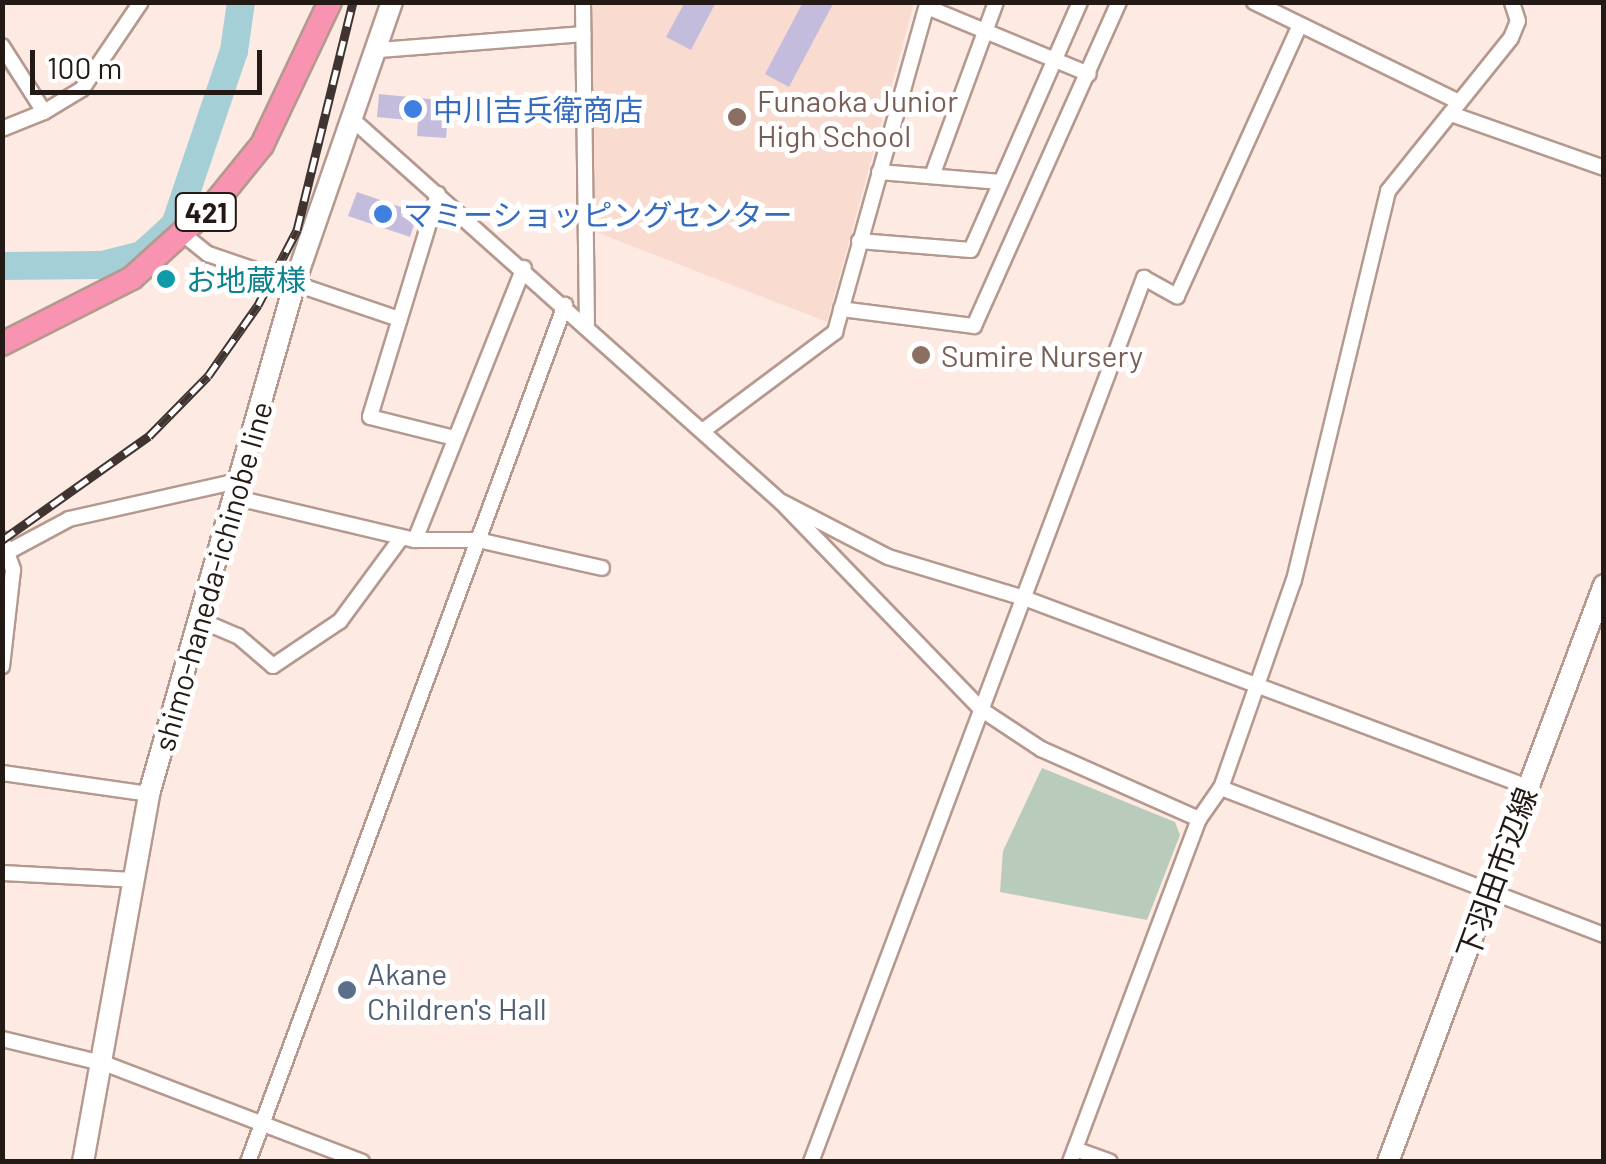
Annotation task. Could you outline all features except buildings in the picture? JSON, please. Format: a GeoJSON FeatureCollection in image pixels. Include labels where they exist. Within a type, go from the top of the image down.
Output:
{"type":"FeatureCollection","features":[{"type":"Feature","properties":{"kind":"highway","name":"421"},"geometry":{"type":"LineString","coordinates":[[4,336],[132,278],[183,234],[262,145],[330,2]]}},
{"type":"Feature","properties":{"kind":"main road","name":"shimo-haneda-ichinobe line"},"geometry":{"type":"LineString","coordinates":[[83,1162],[106,1064],[149,794],[240,489],[296,279],[380,50],[392,2]]}},
{"type":"Feature","properties":{"kind":"main road","name":"下羽田市辺線"},"geometry":{"type":"LineString","coordinates":[[1388,1162],[1604,585]]}},
{"type":"Feature","properties":{"kind":"street"},"geometry":{"type":"LineString","coordinates":[[2,129],[44,112],[82,89],[141,2]]}},
{"type":"Feature","properties":{"kind":"street"},"geometry":{"type":"LineString","coordinates":[[583,2],[587,326]]}},
{"type":"Feature","properties":{"kind":"street"},"geometry":{"type":"LineString","coordinates":[[932,176],[996,2]]}},
{"type":"Feature","properties":{"kind":"street"},"geometry":{"type":"LineString","coordinates":[[859,241],[971,250],[1080,2]]}},
{"type":"Feature","properties":{"kind":"street"},"geometry":{"type":"LineString","coordinates":[[841,309],[974,326],[1119,2]]}},
{"type":"Feature","properties":{"kind":"street"},"geometry":{"type":"LineString","coordinates":[[1254,2],[1455,108],[1604,168]]}},
{"type":"Feature","properties":{"kind":"street"},"geometry":{"type":"LineString","coordinates":[[1110,1162],[1072,1155],[1199,820],[1220,788],[1253,684],[1294,580],[1388,190],[1511,38],[1518,21],[1512,2]]}},
{"type":"Feature","properties":{"kind":"street"},"geometry":{"type":"LineString","coordinates":[[704,430],[836,332],[928,4],[1089,74]]}},
{"type":"Feature","properties":{"kind":"street"},"geometry":{"type":"LineString","coordinates":[[812,1162],[1144,278],[1177,296],[1300,25]]}},
{"type":"Feature","properties":{"kind":"street"},"geometry":{"type":"LineString","coordinates":[[380,50],[582,34]]}},
{"type":"Feature","properties":{"kind":"street"},"geometry":{"type":"LineString","coordinates":[[2,46],[44,112]]}},
{"type":"Feature","properties":{"kind":"street"},"geometry":{"type":"LineString","coordinates":[[353,120],[524,268],[781,502],[982,710],[1041,749],[1199,820]]}},
{"type":"Feature","properties":{"kind":"street"},"geometry":{"type":"LineString","coordinates":[[879,172],[1002,182]]}},
{"type":"Feature","properties":{"kind":"street"},"geometry":{"type":"LineString","coordinates":[[438,194],[396,318],[370,417],[454,438]]}},
{"type":"Feature","properties":{"kind":"street"},"geometry":{"type":"LineString","coordinates":[[183,234],[208,254],[296,279],[396,318]]}},
{"type":"Feature","properties":{"kind":"street"},"geometry":{"type":"LineString","coordinates":[[202,621],[238,636],[273,666],[340,621],[408,538],[524,268]]}},
{"type":"Feature","properties":{"kind":"street"},"geometry":{"type":"LineString","coordinates":[[248,1162],[565,305]]}},
{"type":"Feature","properties":{"kind":"street"},"geometry":{"type":"LineString","coordinates":[[3,661],[13,596],[4,548],[69,519],[240,489],[408,538],[478,540],[602,568]]}},
{"type":"Feature","properties":{"kind":"street"},"geometry":{"type":"LineString","coordinates":[[781,502],[888,557],[1024,598],[1528,786]]}},
{"type":"Feature","properties":{"kind":"street"},"geometry":{"type":"LineString","coordinates":[[2,773],[149,794]]}},
{"type":"Feature","properties":{"kind":"street"},"geometry":{"type":"LineString","coordinates":[[1220,788],[1604,936]]}},
{"type":"Feature","properties":{"kind":"street"},"geometry":{"type":"LineString","coordinates":[[2,873],[136,880]]}},
{"type":"Feature","properties":{"kind":"street"},"geometry":{"type":"LineString","coordinates":[[2,1039],[106,1064],[362,1162]]}},
{"type":"Feature","properties":{"kind":"shaded area","name":"Funaoka Junior High School"},"geometry":{"type":"Polygon","coordinates":[[[588,3],[914,3],[827,322],[596,232],[588,3]]]}},
{"type":"Feature","properties":{"kind":"green space"},"geometry":{"type":"Polygon","coordinates":[[[1042,768],[1175,822],[1180,835],[1147,920],[1000,892],[1003,851],[1042,768]]]}},
{"type":"Feature","properties":{"kind":"waterway"},"geometry":{"type":"LineString","coordinates":[[2,266],[102,265],[142,255],[175,225],[234,51],[241,2]]}},
{"type":"Feature","properties":{"kind":"waterway"},"geometry":{"type":"LineString","coordinates":[[2,62],[18,84]]}},
{"type":"Feature","properties":{"kind":"railway"},"geometry":{"type":"LineString","coordinates":[[2,540],[149,436],[208,376],[258,305],[297,230],[353,2]]}},
{"type":"Feature","properties":{"kind":"place","name":"中川吉兵衛商店"},"geometry":{"type":"Point","coordinates":[413,109]}},
{"type":"Feature","properties":{"kind":"place","name":"Funaoka Junior High School"},"geometry":{"type":"Point","coordinates":[737,117]}},
{"type":"Feature","properties":{"kind":"place","name":"マミーショッピングセンター"},"geometry":{"type":"Point","coordinates":[383,214]}},
{"type":"Feature","properties":{"kind":"place","name":"お地蔵様"},"geometry":{"type":"Point","coordinates":[166,279]}},
{"type":"Feature","properties":{"kind":"place","name":"Sumire Nursery"},"geometry":{"type":"Point","coordinates":[921,355]}},
{"type":"Feature","properties":{"kind":"place","name":"Akane Children's Hall"},"geometry":{"type":"Point","coordinates":[347,990]}}]}
